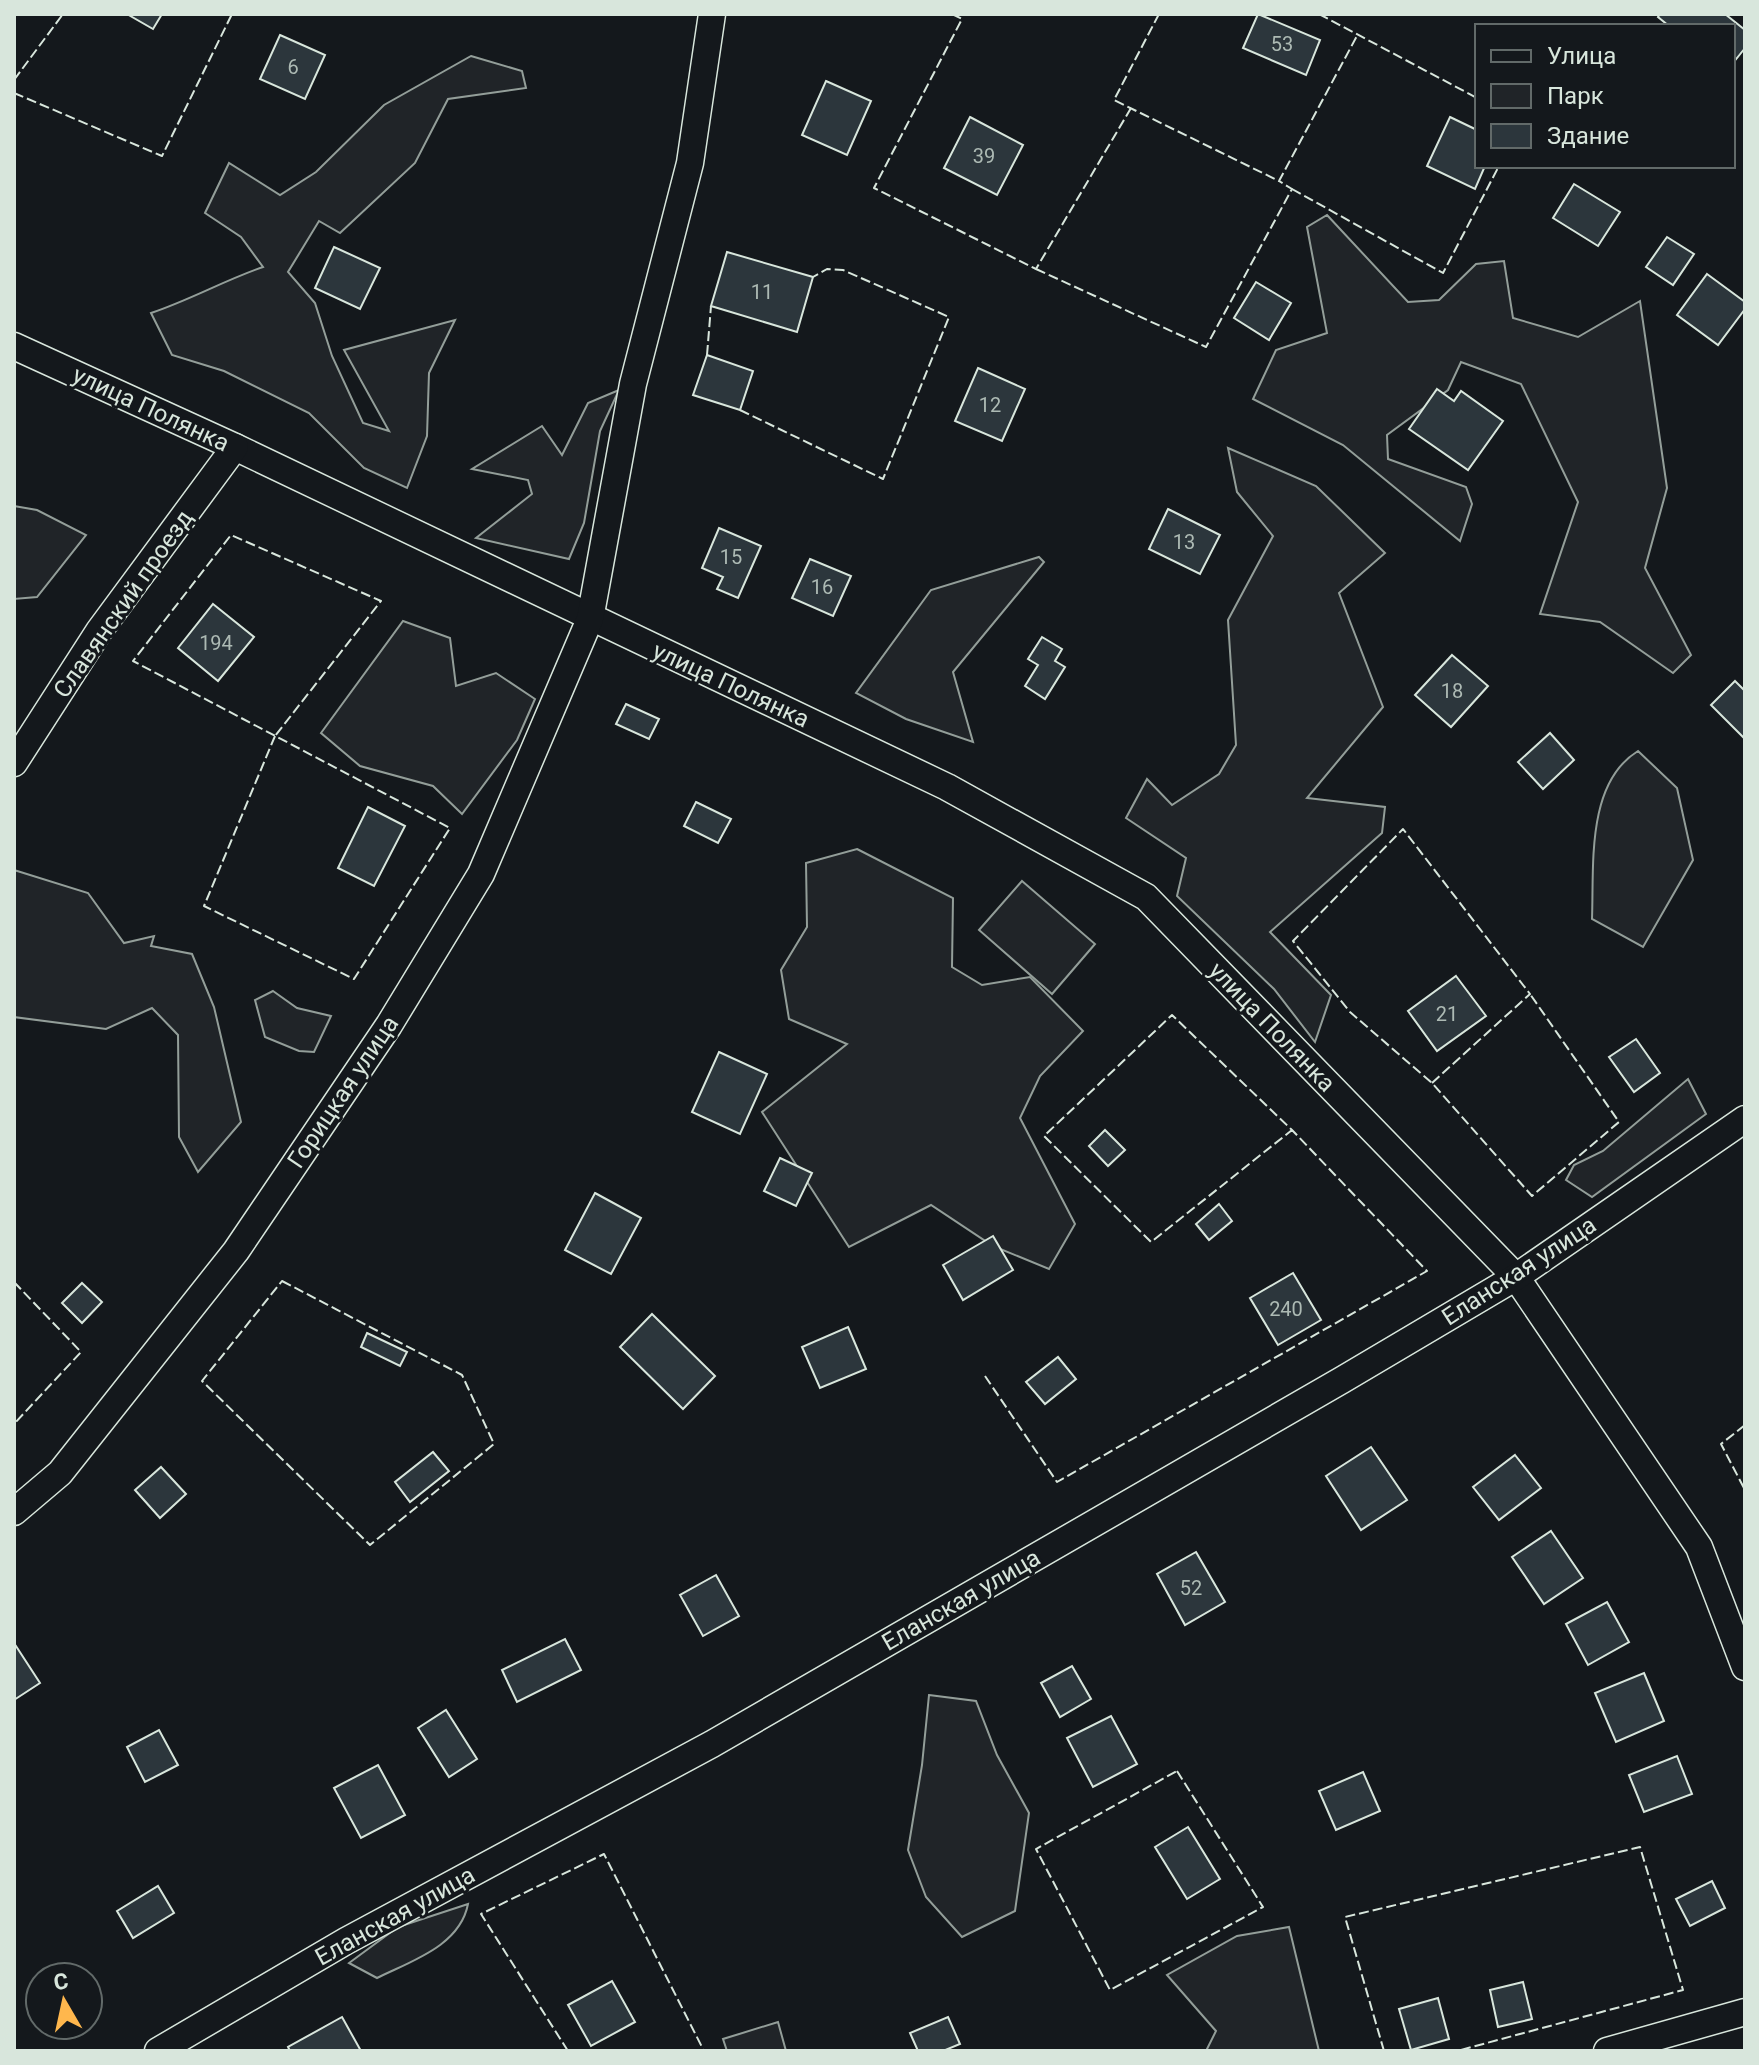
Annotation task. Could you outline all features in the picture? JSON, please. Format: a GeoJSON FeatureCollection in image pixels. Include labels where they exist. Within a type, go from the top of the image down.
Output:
{"type":"FeatureCollection","features":[{"type":"Feature","properties":{"kind":"street"},"geometry":{"type":"LineString","coordinates":[[590,619],[633,384],[690,163],[712,14]]}},
{"type":"Feature","properties":{"kind":"street","name":"улица Полянка"},"geometry":{"type":"LineString","coordinates":[[14,346],[235,447],[947,787],[1146,897],[1516,1277],[1699,1547],[1745,1667]]}},
{"type":"Feature","properties":{"kind":"street","name":"Славянский проезд"},"geometry":{"type":"LineString","coordinates":[[14,763],[99,631],[235,447]]}},
{"type":"Feature","properties":{"kind":"street","name":"Горицкая улица"},"geometry":{"type":"LineString","coordinates":[[14,1512],[60,1473],[236,1251],[389,1025],[481,874],[590,619]]}},
{"type":"Feature","properties":{"kind":"street","name":"Еланская улица"},"geometry":{"type":"LineString","coordinates":[[158,2051],[346,1941],[712,1744],[1516,1277],[1745,1119]]}},
{"type":"Feature","properties":{"kind":"street"},"geometry":{"type":"LineString","coordinates":[[1607,2051],[1745,2012]]}},
{"type":"Feature","properties":{"kind":"green space"},"geometry":{"type":"Polygon","coordinates":[[[471,56],[522,71],[526,88],[448,99],[415,163],[340,233],[319,221],[288,272],[315,303],[332,356],[363,423],[389,431],[344,350],[455,320],[429,373],[427,436],[407,488],[364,468],[309,413],[224,371],[172,355],[151,313],[263,267],[241,237],[205,213],[229,163],[280,195],[316,172],[384,105],[471,56]]]}},
{"type":"Feature","properties":{"kind":"green space"},"geometry":{"type":"Polygon","coordinates":[[[1327,215],[1408,302],[1439,300],[1476,264],[1504,261],[1513,318],[1578,337],[1640,301],[1667,488],[1645,568],[1691,655],[1673,673],[1600,622],[1540,614],[1578,502],[1521,384],[1461,362],[1448,390],[1387,435],[1388,459],[1466,487],[1472,504],[1460,541],[1343,445],[1253,399],[1276,350],[1327,333],[1307,227],[1327,215]]]}},
{"type":"Feature","properties":{"kind":"green space"},"geometry":{"type":"Polygon","coordinates":[[[619,390],[600,431],[584,523],[569,559],[476,538],[532,494],[528,480],[472,469],[542,426],[562,455],[588,403],[619,390]]]}},
{"type":"Feature","properties":{"kind":"green space"},"geometry":{"type":"Polygon","coordinates":[[[1228,448],[1316,486],[1385,553],[1339,593],[1383,707],[1307,798],[1385,807],[1382,833],[1270,932],[1331,995],[1315,1042],[1274,989],[1177,896],[1186,858],[1126,818],[1147,779],[1172,805],[1219,774],[1236,745],[1228,620],[1273,536],[1237,492],[1228,448]]]}},
{"type":"Feature","properties":{"kind":"green space"},"geometry":{"type":"Polygon","coordinates":[[[14,506],[37,510],[86,535],[37,597],[14,599],[14,506]]]}},
{"type":"Feature","properties":{"kind":"green space"},"geometry":{"type":"Polygon","coordinates":[[[1039,557],[1044,562],[953,672],[973,742],[906,719],[856,693],[931,590],[1039,557]]]}},
{"type":"Feature","properties":{"kind":"green space"},"geometry":{"type":"Polygon","coordinates":[[[403,621],[450,638],[456,686],[496,673],[535,699],[517,740],[462,814],[433,786],[360,766],[321,733],[403,621]]]}},
{"type":"Feature","properties":{"kind":"green space"},"geometry":{"type":"Polygon","coordinates":[[[1638,751],[1677,788],[1693,860],[1643,947],[1592,919],[1594,851],[1601,804],[1609,783],[1621,765],[1638,751]]]}},
{"type":"Feature","properties":{"kind":"green space"},"geometry":{"type":"Polygon","coordinates":[[[857,849],[953,898],[952,967],[982,985],[1030,977],[1083,1031],[1040,1076],[1020,1118],[1075,1224],[1049,1269],[993,1246],[931,1205],[849,1247],[762,1112],[847,1044],[789,1019],[781,970],[807,927],[806,863],[857,849]]]}},
{"type":"Feature","properties":{"kind":"green space"},"geometry":{"type":"Polygon","coordinates":[[[14,870],[88,893],[124,943],[154,936],[151,946],[192,954],[214,1007],[241,1122],[198,1172],[179,1137],[178,1035],[152,1008],[106,1029],[14,1017],[14,870]]]}},
{"type":"Feature","properties":{"kind":"green space"},"geometry":{"type":"Polygon","coordinates":[[[1022,881],[1095,944],[1052,994],[979,930],[1022,881]]]}},
{"type":"Feature","properties":{"kind":"green space"},"geometry":{"type":"Polygon","coordinates":[[[273,991],[297,1008],[331,1016],[314,1052],[299,1051],[265,1037],[255,1000],[273,991]]]}},
{"type":"Feature","properties":{"kind":"green space"},"geometry":{"type":"Polygon","coordinates":[[[1688,1079],[1706,1114],[1592,1197],[1566,1180],[1574,1165],[1603,1151],[1688,1079]]]}},
{"type":"Feature","properties":{"kind":"green space"},"geometry":{"type":"Polygon","coordinates":[[[929,1695],[976,1701],[997,1755],[1029,1813],[1015,1911],[962,1937],[926,1897],[908,1850],[922,1765],[929,1695]]]}},
{"type":"Feature","properties":{"kind":"green space"},"geometry":{"type":"Polygon","coordinates":[[[468,1904],[455,1931],[419,1958],[377,1978],[349,1963],[398,1927],[468,1904]]]}},
{"type":"Feature","properties":{"kind":"green space"},"geometry":{"type":"Polygon","coordinates":[[[1289,1927],[1319,2051],[1206,2051],[1216,2031],[1167,1975],[1237,1936],[1289,1927]]]}},
{"type":"Feature","properties":{"kind":"green space"},"geometry":{"type":"Polygon","coordinates":[[[778,2022],[786,2051],[727,2051],[723,2039],[778,2022]]]}},
{"type":"Feature","properties":{"kind":"building"},"geometry":{"type":"Polygon","coordinates":[[[127,14],[162,14],[153,29],[127,14]]]}},
{"type":"Feature","properties":{"kind":"building"},"geometry":{"type":"Polygon","coordinates":[[[1258,14],[1320,40],[1306,75],[1243,48],[1258,14]]]}},
{"type":"Feature","properties":{"kind":"building"},"geometry":{"type":"Polygon","coordinates":[[[1660,14],[1725,14],[1745,30],[1745,48],[1735,60],[1735,24],[1667,24],[1658,17],[1660,14]]]}},
{"type":"Feature","properties":{"kind":"building"},"geometry":{"type":"Polygon","coordinates":[[[280,35],[325,55],[305,99],[260,79],[280,35]]]}},
{"type":"Feature","properties":{"kind":"building"},"geometry":{"type":"Polygon","coordinates":[[[826,81],[871,101],[847,155],[802,135],[826,81]]]}},
{"type":"Feature","properties":{"kind":"building"},"geometry":{"type":"Polygon","coordinates":[[[970,117],[1023,145],[997,195],[944,168],[970,117]]]}},
{"type":"Feature","properties":{"kind":"building"},"geometry":{"type":"Polygon","coordinates":[[[1450,117],[1475,129],[1475,168],[1484,168],[1475,189],[1427,166],[1450,117]]]}},
{"type":"Feature","properties":{"kind":"building"},"geometry":{"type":"Polygon","coordinates":[[[1574,184],[1620,212],[1598,246],[1553,218],[1574,184]]]}},
{"type":"Feature","properties":{"kind":"building"},"geometry":{"type":"Polygon","coordinates":[[[1667,237],[1694,254],[1673,285],[1646,267],[1667,237]]]}},
{"type":"Feature","properties":{"kind":"building"},"geometry":{"type":"Polygon","coordinates":[[[334,247],[380,268],[360,309],[315,288],[334,247]]]}},
{"type":"Feature","properties":{"kind":"building"},"geometry":{"type":"Polygon","coordinates":[[[727,252],[813,277],[797,332],[711,306],[727,252]]]}},
{"type":"Feature","properties":{"kind":"building"},"geometry":{"type":"Polygon","coordinates":[[[1707,274],[1745,302],[1745,309],[1718,345],[1677,315],[1707,274]]]}},
{"type":"Feature","properties":{"kind":"building"},"geometry":{"type":"Polygon","coordinates":[[[1256,282],[1291,303],[1269,340],[1234,318],[1256,282]]]}},
{"type":"Feature","properties":{"kind":"building"},"geometry":{"type":"Polygon","coordinates":[[[707,355],[753,371],[740,410],[693,395],[707,355]]]}},
{"type":"Feature","properties":{"kind":"building"},"geometry":{"type":"Polygon","coordinates":[[[978,368],[1025,389],[1002,441],[955,421],[978,368]]]}},
{"type":"Feature","properties":{"kind":"building"},"geometry":{"type":"Polygon","coordinates":[[[1437,389],[1454,401],[1461,391],[1503,421],[1468,470],[1409,429],[1437,389]]]}},
{"type":"Feature","properties":{"kind":"building"},"geometry":{"type":"Polygon","coordinates":[[[1168,509],[1220,535],[1200,574],[1149,549],[1168,509]]]}},
{"type":"Feature","properties":{"kind":"building"},"geometry":{"type":"Polygon","coordinates":[[[719,528],[761,546],[738,598],[717,589],[723,577],[702,568],[719,528]]]}},
{"type":"Feature","properties":{"kind":"building"},"geometry":{"type":"Polygon","coordinates":[[[810,559],[851,576],[833,616],[792,598],[810,559]]]}},
{"type":"Feature","properties":{"kind":"building"},"geometry":{"type":"Polygon","coordinates":[[[213,604],[254,637],[218,681],[178,648],[213,604]]]}},
{"type":"Feature","properties":{"kind":"building"},"geometry":{"type":"Polygon","coordinates":[[[1042,637],[1062,649],[1055,661],[1065,667],[1045,699],[1025,686],[1038,665],[1028,659],[1042,637]]]}},
{"type":"Feature","properties":{"kind":"building"},"geometry":{"type":"Polygon","coordinates":[[[1452,655],[1488,686],[1451,727],[1415,695],[1452,655]]]}},
{"type":"Feature","properties":{"kind":"building"},"geometry":{"type":"Polygon","coordinates":[[[1735,681],[1745,691],[1745,739],[1711,705],[1735,681]]]}},
{"type":"Feature","properties":{"kind":"building"},"geometry":{"type":"Polygon","coordinates":[[[626,704],[659,719],[649,739],[616,724],[626,704]]]}},
{"type":"Feature","properties":{"kind":"building"},"geometry":{"type":"Polygon","coordinates":[[[1550,733],[1574,760],[1543,789],[1518,762],[1550,733]]]}},
{"type":"Feature","properties":{"kind":"building"},"geometry":{"type":"Polygon","coordinates":[[[696,802],[731,819],[718,843],[684,826],[696,802]]]}},
{"type":"Feature","properties":{"kind":"building"},"geometry":{"type":"Polygon","coordinates":[[[368,807],[405,826],[374,886],[338,868],[368,807]]]}},
{"type":"Feature","properties":{"kind":"building"},"geometry":{"type":"Polygon","coordinates":[[[1456,976],[1486,1016],[1437,1051],[1408,1011],[1456,976]]]}},
{"type":"Feature","properties":{"kind":"building"},"geometry":{"type":"Polygon","coordinates":[[[1636,1039],[1660,1073],[1634,1092],[1609,1057],[1636,1039]]]}},
{"type":"Feature","properties":{"kind":"building"},"geometry":{"type":"Polygon","coordinates":[[[719,1052],[767,1074],[740,1134],[692,1112],[719,1052]]]}},
{"type":"Feature","properties":{"kind":"building"},"geometry":{"type":"Polygon","coordinates":[[[1105,1130],[1125,1150],[1108,1166],[1089,1146],[1105,1130]]]}},
{"type":"Feature","properties":{"kind":"building"},"geometry":{"type":"Polygon","coordinates":[[[780,1158],[812,1173],[796,1206],[764,1191],[780,1158]]]}},
{"type":"Feature","properties":{"kind":"building"},"geometry":{"type":"Polygon","coordinates":[[[595,1193],[641,1218],[611,1274],[565,1250],[595,1193]]]}},
{"type":"Feature","properties":{"kind":"building"},"geometry":{"type":"Polygon","coordinates":[[[1219,1204],[1232,1221],[1209,1240],[1196,1224],[1219,1204]]]}},
{"type":"Feature","properties":{"kind":"building"},"geometry":{"type":"Polygon","coordinates":[[[993,1236],[1013,1270],[963,1300],[943,1265],[993,1236]]]}},
{"type":"Feature","properties":{"kind":"building"},"geometry":{"type":"Polygon","coordinates":[[[1293,1273],[1321,1320],[1278,1345],[1250,1298],[1293,1273]]]}},
{"type":"Feature","properties":{"kind":"building"},"geometry":{"type":"Polygon","coordinates":[[[82,1283],[102,1302],[82,1323],[62,1303],[82,1283]]]}},
{"type":"Feature","properties":{"kind":"building"},"geometry":{"type":"Polygon","coordinates":[[[652,1314],[715,1376],[683,1409],[620,1347],[652,1314]]]}},
{"type":"Feature","properties":{"kind":"building"},"geometry":{"type":"Polygon","coordinates":[[[848,1327],[866,1369],[820,1388],[802,1347],[848,1327]]]}},
{"type":"Feature","properties":{"kind":"building"},"geometry":{"type":"Polygon","coordinates":[[[367,1333],[407,1352],[400,1366],[361,1347],[367,1333]]]}},
{"type":"Feature","properties":{"kind":"building"},"geometry":{"type":"Polygon","coordinates":[[[1058,1357],[1076,1379],[1045,1404],[1026,1382],[1058,1357]]]}},
{"type":"Feature","properties":{"kind":"building"},"geometry":{"type":"Polygon","coordinates":[[[1371,1447],[1407,1500],[1361,1530],[1326,1476],[1371,1447]]]}},
{"type":"Feature","properties":{"kind":"building"},"geometry":{"type":"Polygon","coordinates":[[[433,1452],[449,1471],[410,1502],[395,1482],[433,1452]]]}},
{"type":"Feature","properties":{"kind":"building"},"geometry":{"type":"Polygon","coordinates":[[[1515,1455],[1541,1488],[1499,1520],[1473,1487],[1515,1455]]]}},
{"type":"Feature","properties":{"kind":"building"},"geometry":{"type":"Polygon","coordinates":[[[161,1467],[186,1494],[160,1518],[135,1490],[161,1467]]]}},
{"type":"Feature","properties":{"kind":"building"},"geometry":{"type":"Polygon","coordinates":[[[1551,1531],[1583,1578],[1544,1604],[1512,1557],[1551,1531]]]}},
{"type":"Feature","properties":{"kind":"building"},"geometry":{"type":"Polygon","coordinates":[[[1196,1552],[1225,1602],[1185,1625],[1157,1574],[1196,1552]]]}},
{"type":"Feature","properties":{"kind":"building"},"geometry":{"type":"Polygon","coordinates":[[[716,1575],[739,1616],[703,1636],[680,1595],[716,1575]]]}},
{"type":"Feature","properties":{"kind":"building"},"geometry":{"type":"Polygon","coordinates":[[[1607,1602],[1629,1642],[1588,1665],[1566,1624],[1607,1602]]]}},
{"type":"Feature","properties":{"kind":"building"},"geometry":{"type":"Polygon","coordinates":[[[565,1639],[581,1670],[517,1702],[502,1670],[565,1639]]]}},
{"type":"Feature","properties":{"kind":"building"},"geometry":{"type":"Polygon","coordinates":[[[14,1643],[40,1683],[14,1700],[14,1643]]]}},
{"type":"Feature","properties":{"kind":"building"},"geometry":{"type":"Polygon","coordinates":[[[1072,1666],[1091,1699],[1060,1717],[1041,1683],[1072,1666]]]}},
{"type":"Feature","properties":{"kind":"building"},"geometry":{"type":"Polygon","coordinates":[[[1644,1673],[1664,1721],[1616,1742],[1595,1693],[1644,1673]]]}},
{"type":"Feature","properties":{"kind":"building"},"geometry":{"type":"Polygon","coordinates":[[[446,1710],[477,1759],[449,1777],[418,1728],[446,1710]]]}},
{"type":"Feature","properties":{"kind":"building"},"geometry":{"type":"Polygon","coordinates":[[[1111,1716],[1137,1764],[1093,1787],[1067,1738],[1111,1716]]]}},
{"type":"Feature","properties":{"kind":"building"},"geometry":{"type":"Polygon","coordinates":[[[159,1730],[178,1765],[145,1782],[127,1747],[159,1730]]]}},
{"type":"Feature","properties":{"kind":"building"},"geometry":{"type":"Polygon","coordinates":[[[1677,1756],[1692,1794],[1644,1812],[1629,1775],[1677,1756]]]}},
{"type":"Feature","properties":{"kind":"building"},"geometry":{"type":"Polygon","coordinates":[[[378,1765],[405,1815],[361,1838],[334,1788],[378,1765]]]}},
{"type":"Feature","properties":{"kind":"building"},"geometry":{"type":"Polygon","coordinates":[[[1363,1772],[1380,1811],[1336,1830],[1319,1791],[1363,1772]]]}},
{"type":"Feature","properties":{"kind":"building"},"geometry":{"type":"Polygon","coordinates":[[[1188,1827],[1220,1879],[1187,1899],[1155,1847],[1188,1827]]]}},
{"type":"Feature","properties":{"kind":"building"},"geometry":{"type":"Polygon","coordinates":[[[1712,1881],[1725,1908],[1690,1926],[1676,1899],[1712,1881]]]}},
{"type":"Feature","properties":{"kind":"building"},"geometry":{"type":"Polygon","coordinates":[[[158,1886],[174,1913],[133,1938],[117,1911],[158,1886]]]}},
{"type":"Feature","properties":{"kind":"building"},"geometry":{"type":"Polygon","coordinates":[[[612,1981],[635,2022],[591,2046],[568,2005],[612,1981]]]}},
{"type":"Feature","properties":{"kind":"building"},"geometry":{"type":"Polygon","coordinates":[[[1523,1982],[1532,2019],[1498,2027],[1490,1990],[1523,1982]]]}},
{"type":"Feature","properties":{"kind":"building"},"geometry":{"type":"Polygon","coordinates":[[[1438,1998],[1449,2039],[1411,2050],[1399,2009],[1438,1998]]]}},
{"type":"Feature","properties":{"kind":"building"},"geometry":{"type":"Polygon","coordinates":[[[342,2017],[361,2051],[290,2051],[288,2047],[342,2017]]]}},
{"type":"Feature","properties":{"kind":"building"},"geometry":{"type":"Polygon","coordinates":[[[948,2017],[960,2044],[943,2051],[918,2051],[910,2033],[948,2017]]]}},
{"type":"Feature","properties":{"kind":"fence"},"geometry":{"type":"LineString","coordinates":[[14,80],[63,14]]}},
{"type":"Feature","properties":{"kind":"fence"},"geometry":{"type":"LineString","coordinates":[[14,93],[162,156],[232,14]]}},
{"type":"Feature","properties":{"kind":"fence"},"geometry":{"type":"LineString","coordinates":[[952,14],[962,19],[874,188],[1036,269],[1131,108]]}},
{"type":"Feature","properties":{"kind":"fence"},"geometry":{"type":"LineString","coordinates":[[1159,14],[1114,100],[1279,181],[1358,34]]}},
{"type":"Feature","properties":{"kind":"fence"},"geometry":{"type":"LineString","coordinates":[[1319,14],[1475,97]]}},
{"type":"Feature","properties":{"kind":"fence"},"geometry":{"type":"LineString","coordinates":[[1292,189],[1443,273],[1498,168]]}},
{"type":"Feature","properties":{"kind":"fence"},"geometry":{"type":"LineString","coordinates":[[1036,269],[1206,347],[1292,189],[1279,181]]}},
{"type":"Feature","properties":{"kind":"fence"},"geometry":{"type":"LineString","coordinates":[[740,410],[883,479],[949,317],[843,270],[827,269],[813,277]]}},
{"type":"Feature","properties":{"kind":"fence"},"geometry":{"type":"LineString","coordinates":[[707,355],[711,306]]}},
{"type":"Feature","properties":{"kind":"fence"},"geometry":{"type":"LineString","coordinates":[[275,736],[204,906],[354,979],[450,828],[133,661],[231,535],[381,601],[275,736]]}},
{"type":"Feature","properties":{"kind":"fence"},"geometry":{"type":"LineString","coordinates":[[1432,1083],[1530,994],[1403,829],[1293,941],[1350,1012],[1432,1083],[1532,1196],[1619,1122],[1530,994]]}},
{"type":"Feature","properties":{"kind":"fence"},"geometry":{"type":"LineString","coordinates":[[985,1376],[1057,1482],[1427,1271],[1292,1130],[1172,1015],[1044,1136],[1151,1242],[1292,1130]]}},
{"type":"Feature","properties":{"kind":"fence"},"geometry":{"type":"LineString","coordinates":[[282,1281],[462,1375],[494,1444],[370,1545],[202,1381],[282,1281]]}},
{"type":"Feature","properties":{"kind":"fence"},"geometry":{"type":"LineString","coordinates":[[14,1282],[81,1352],[14,1424]]}},
{"type":"Feature","properties":{"kind":"fence"},"geometry":{"type":"LineString","coordinates":[[1745,1425],[1721,1444],[1745,1490]]}},
{"type":"Feature","properties":{"kind":"fence"},"geometry":{"type":"LineString","coordinates":[[1177,1771],[1263,1907],[1110,1990],[1036,1849],[1177,1771]]}},
{"type":"Feature","properties":{"kind":"fence"},"geometry":{"type":"LineString","coordinates":[[1384,2051],[1345,1917],[1640,1847],[1683,1990],[1457,2051]]}},
{"type":"Feature","properties":{"kind":"fence"},"geometry":{"type":"LineString","coordinates":[[568,2051],[481,1914],[604,1854],[704,2051]]}}]}
